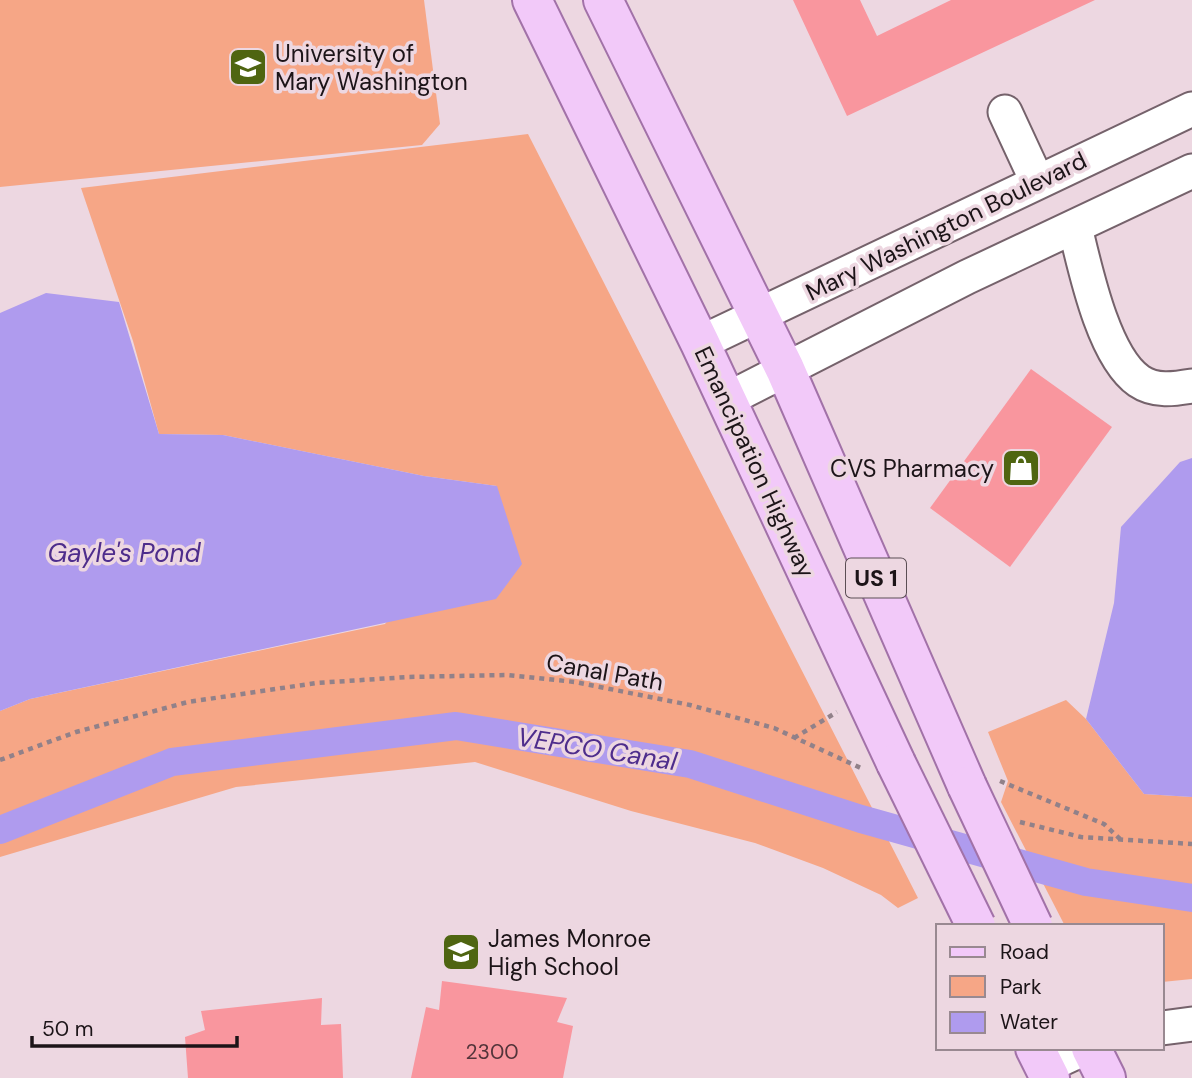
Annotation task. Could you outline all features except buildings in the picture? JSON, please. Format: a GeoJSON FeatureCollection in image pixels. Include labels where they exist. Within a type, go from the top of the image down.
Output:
{"type":"FeatureCollection","features":[{"type":"Feature","properties":{"kind":"main road","name":"Emancipation Highway"},"geometry":{"type":"LineString","coordinates":[[532,0],[700,343],[885,768],[975,924]]}},
{"type":"Feature","properties":{"kind":"main road","name":"US 1"},"geometry":{"type":"LineString","coordinates":[[603,0],[785,369],[983,784],[1032,924]]}},
{"type":"Feature","properties":{"kind":"main road"},"geometry":{"type":"LineString","coordinates":[[1092,1050],[1106,1078]]}},
{"type":"Feature","properties":{"kind":"street","name":"Mary Washington Boulevard"},"geometry":{"type":"LineString","coordinates":[[700,343],[1192,109]]}},
{"type":"Feature","properties":{"kind":"street"},"geometry":{"type":"LineString","coordinates":[[1005,112],[1037,181]]}},
{"type":"Feature","properties":{"kind":"street"},"geometry":{"type":"LineString","coordinates":[[726,400],[967,277],[1192,171]]}},
{"type":"Feature","properties":{"kind":"street"},"geometry":{"type":"LineString","coordinates":[[1075,227],[1093,304],[1127,370],[1140,382],[1157,388],[1192,386]]}},
{"type":"Feature","properties":{"kind":"street"},"geometry":{"type":"LineString","coordinates":[[1164,1028],[1192,1024]]}},
{"type":"Feature","properties":{"kind":"street"},"geometry":{"type":"LineString","coordinates":[[1043,1065],[1080,1050]]}},
{"type":"Feature","properties":{"kind":"path","name":"Canal Path"},"geometry":{"type":"LineString","coordinates":[[0,760],[76,733],[188,702],[316,683],[408,677],[508,675],[575,682],[690,705],[774,728],[794,738],[885,768]]}},
{"type":"Feature","properties":{"kind":"path"},"geometry":{"type":"LineString","coordinates":[[794,738],[844,708]]}},
{"type":"Feature","properties":{"kind":"path"},"geometry":{"type":"LineString","coordinates":[[983,784],[1104,824],[1121,839]]}},
{"type":"Feature","properties":{"kind":"path"},"geometry":{"type":"LineString","coordinates":[[1008,818],[1081,837],[1192,844]]}},
{"type":"Feature","properties":{"kind":"green space","name":"University of Mary Washington"},"geometry":{"type":"Polygon","coordinates":[[[0,0],[424,0],[440,124],[422,145],[0,187],[0,0]]]}},
{"type":"Feature","properties":{"kind":"green space"},"geometry":{"type":"Polygon","coordinates":[[[528,134],[918,898],[898,908],[881,895],[823,868],[755,843],[631,811],[475,762],[236,787],[0,857],[0,711],[30,699],[385,624],[497,486],[424,476],[223,435],[159,434],[133,341],[81,188],[528,134]]]}},
{"type":"Feature","properties":{"kind":"green space"},"geometry":{"type":"Polygon","coordinates":[[[1066,700],[1086,719],[1144,794],[1192,797],[1192,979],[1164,982],[1164,924],[1064,924],[1001,802],[1008,781],[988,732],[1066,700]]]}},
{"type":"Feature","properties":{"kind":"water","name":"Gayle's Pond"},"geometry":{"type":"Polygon","coordinates":[[[46,293],[119,302],[159,434],[223,435],[424,476],[497,486],[522,564],[496,599],[30,699],[0,711],[0,313],[46,293]]]}},
{"type":"Feature","properties":{"kind":"water"},"geometry":{"type":"Polygon","coordinates":[[[1192,458],[1192,797],[1144,794],[1086,719],[1114,603],[1121,527],[1180,462],[1192,458]]]}},
{"type":"Feature","properties":{"kind":"waterway","name":"VEPCO Canal"},"geometry":{"type":"LineString","coordinates":[[0,830],[172,762],[456,726],[690,764],[861,819],[1086,882],[1192,898]]}},
{"type":"Feature","properties":{"kind":"place","name":"University of Mary Washington"},"geometry":{"type":"Point","coordinates":[248,67]}},
{"type":"Feature","properties":{"kind":"place","name":"CVS Pharmacy"},"geometry":{"type":"Point","coordinates":[1021,468]}},
{"type":"Feature","properties":{"kind":"place","name":"James Monroe High School"},"geometry":{"type":"Point","coordinates":[461,952]}}]}
